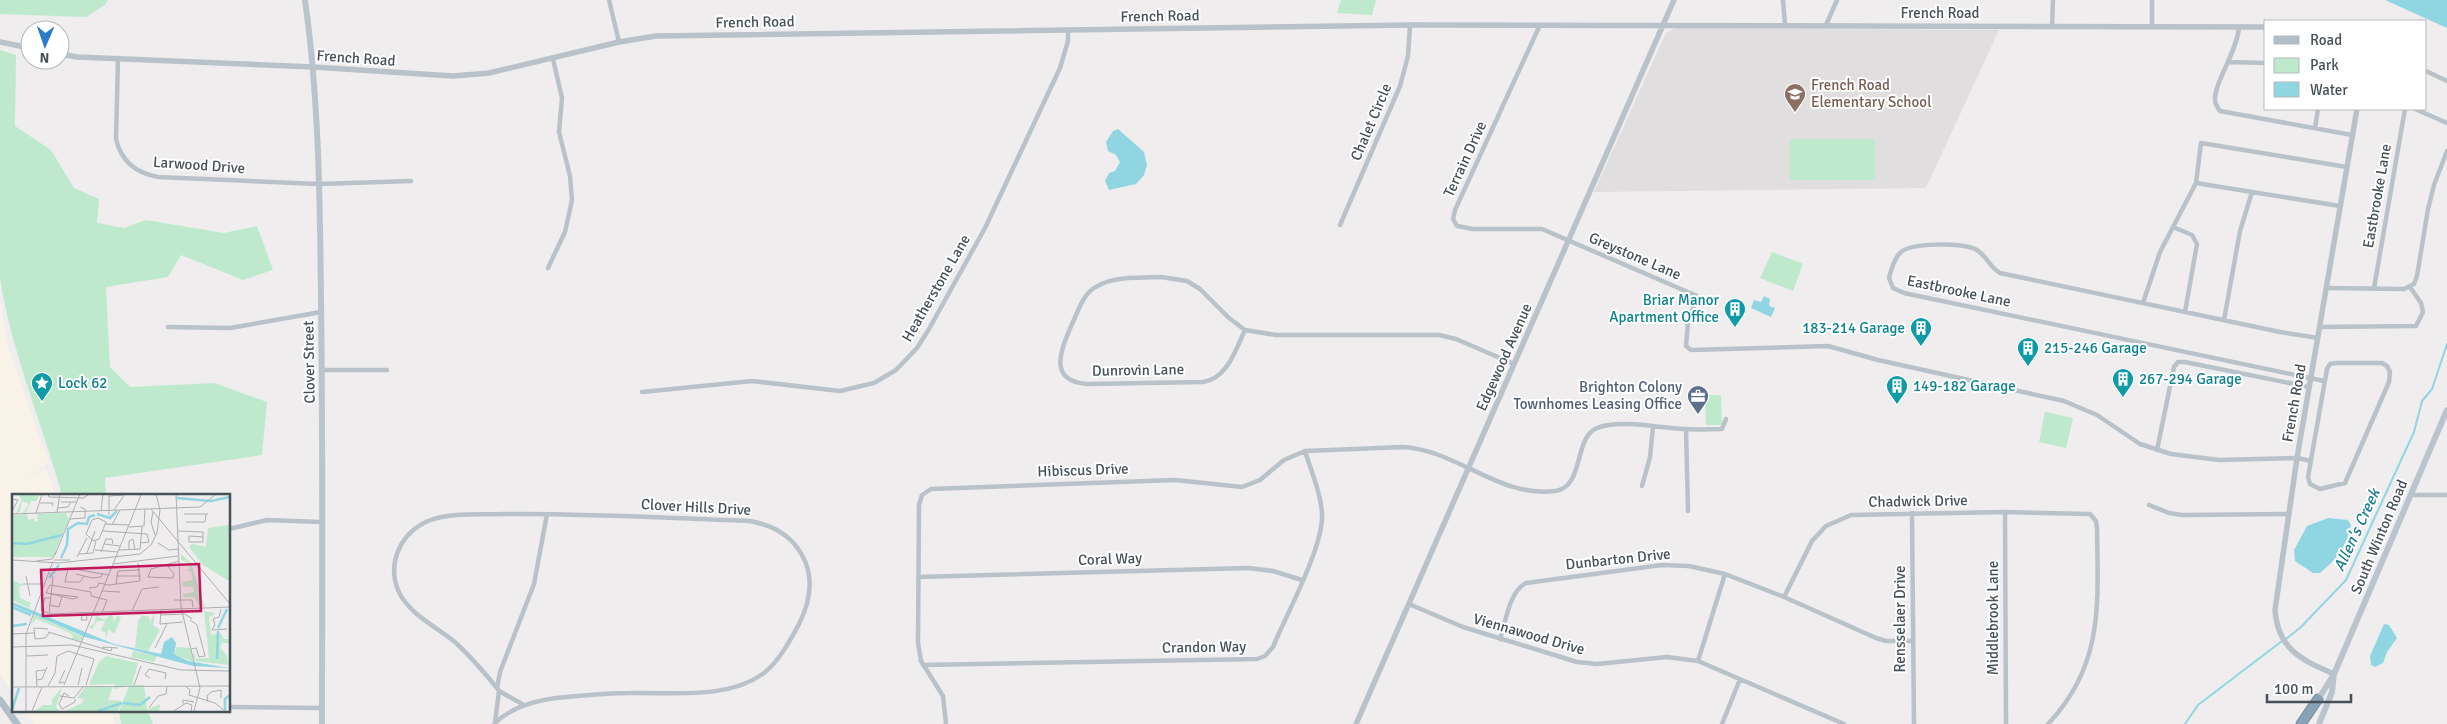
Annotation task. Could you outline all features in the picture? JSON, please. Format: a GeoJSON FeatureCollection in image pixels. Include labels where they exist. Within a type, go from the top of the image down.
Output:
{"type":"FeatureCollection","features":[{"type":"Feature","properties":{"kind":"highway"},"geometry":{"type":"LineString","coordinates":[[2301,724],[2318,699]]}},
{"type":"Feature","properties":{"kind":"main road","name":"Clover Street"},"geometry":{"type":"LineString","coordinates":[[305,0],[313,67],[319,184],[322,370],[322,724]]}},
{"type":"Feature","properties":{"kind":"main road","name":"South Winton Road"},"geometry":{"type":"LineString","coordinates":[[2307,724],[2318,699],[2334,674],[2447,410]]}},
{"type":"Feature","properties":{"kind":"main road","name":"South Winton Road"},"geometry":{"type":"LineString","coordinates":[[2319,724],[2332,692],[2334,674]]}},
{"type":"Feature","properties":{"kind":"main road"},"geometry":{"type":"LineString","coordinates":[[0,700],[17,724]]}},
{"type":"Feature","properties":{"kind":"street"},"geometry":{"type":"LineString","coordinates":[[609,0],[619,42]]}},
{"type":"Feature","properties":{"kind":"street","name":"Edgewood Avenue"},"geometry":{"type":"LineString","coordinates":[[1356,724],[1674,0]]}},
{"type":"Feature","properties":{"kind":"street"},"geometry":{"type":"LineString","coordinates":[[1783,0],[1785,25]]}},
{"type":"Feature","properties":{"kind":"street"},"geometry":{"type":"LineString","coordinates":[[1826,25],[1837,0]]}},
{"type":"Feature","properties":{"kind":"street"},"geometry":{"type":"LineString","coordinates":[[2052,0],[2052,26]]}},
{"type":"Feature","properties":{"kind":"street"},"geometry":{"type":"LineString","coordinates":[[2152,0],[2152,27]]}},
{"type":"Feature","properties":{"kind":"street","name":"French Road"},"geometry":{"type":"LineString","coordinates":[[70,56],[313,67],[453,76],[489,73],[619,42],[656,36],[1410,25],[2264,27]]}},
{"type":"Feature","properties":{"kind":"street","name":"Chalet Circle"},"geometry":{"type":"LineString","coordinates":[[1340,225],[1400,86],[1408,56],[1410,25]]}},
{"type":"Feature","properties":{"kind":"street","name":"Terrain Drive"},"geometry":{"type":"LineString","coordinates":[[1540,25],[1455,210],[1453,220],[1457,226],[1466,229],[1542,229],[1569,240]]}},
{"type":"Feature","properties":{"kind":"street"},"geometry":{"type":"LineString","coordinates":[[2239,27],[2237,43],[2215,98],[2220,111],[2352,135]]}},
{"type":"Feature","properties":{"kind":"street","name":"Heatherstone Lane"},"geometry":{"type":"LineString","coordinates":[[642,392],[752,381],[840,391],[874,383],[896,370],[918,348],[985,228],[1060,68],[1068,41],[1068,30]]}},
{"type":"Feature","properties":{"kind":"street"},"geometry":{"type":"LineString","coordinates":[[0,42],[20,46]]}},
{"type":"Feature","properties":{"kind":"street","name":"Larwood Drive"},"geometry":{"type":"LineString","coordinates":[[118,58],[116,139],[122,155],[135,169],[158,176],[319,184],[411,181]]}},
{"type":"Feature","properties":{"kind":"street"},"geometry":{"type":"LineString","coordinates":[[548,268],[565,232],[572,200],[570,176],[559,132],[562,98],[553,59]]}},
{"type":"Feature","properties":{"kind":"street"},"geometry":{"type":"LineString","coordinates":[[2229,62],[2264,63]]}},
{"type":"Feature","properties":{"kind":"street"},"geometry":{"type":"LineString","coordinates":[[2427,71],[2447,81]]}},
{"type":"Feature","properties":{"kind":"street"},"geometry":{"type":"LineString","coordinates":[[2315,128],[2318,110]]}},
{"type":"Feature","properties":{"kind":"street","name":"French Road"},"geometry":{"type":"LineString","coordinates":[[2334,674],[2303,659],[2290,649],[2282,638],[2275,610],[2297,458],[2357,110]]}},
{"type":"Feature","properties":{"kind":"street","name":"Eastbrooke Lane"},"geometry":{"type":"LineString","coordinates":[[2374,288],[2404,110]]}},
{"type":"Feature","properties":{"kind":"street"},"geometry":{"type":"LineString","coordinates":[[2417,110],[2447,123]]}},
{"type":"Feature","properties":{"kind":"street"},"geometry":{"type":"LineString","coordinates":[[2143,303],[2156,259],[2196,183],[2201,144],[2347,167]]}},
{"type":"Feature","properties":{"kind":"street"},"geometry":{"type":"LineString","coordinates":[[2410,287],[2417,276],[2434,185],[2447,151]]}},
{"type":"Feature","properties":{"kind":"street"},"geometry":{"type":"LineString","coordinates":[[2196,183],[2340,206]]}},
{"type":"Feature","properties":{"kind":"street"},"geometry":{"type":"LineString","coordinates":[[2224,320],[2240,231],[2252,192]]}},
{"type":"Feature","properties":{"kind":"street"},"geometry":{"type":"LineString","coordinates":[[2173,227],[2192,235],[2197,244],[2185,312]]}},
{"type":"Feature","properties":{"kind":"street","name":"Greystone Lane"},"geometry":{"type":"LineString","coordinates":[[1569,240],[1697,296],[1688,322],[1686,346],[1691,350],[1813,346],[1841,349],[1878,360],[2064,401],[2097,415],[2132,439],[2157,450],[2190,458],[2297,458],[2311,461]]}},
{"type":"Feature","properties":{"kind":"street","name":"Eastbrooke Lane"},"geometry":{"type":"LineString","coordinates":[[2318,338],[2000,273],[1992,267],[1983,254],[1973,248],[1962,246],[1907,248],[1896,259],[1889,278],[1893,288],[1904,293],[2324,381]]}},
{"type":"Feature","properties":{"kind":"street","name":"Dunrovin Lane"},"geometry":{"type":"LineString","coordinates":[[1245,330],[1222,372],[1208,381],[1082,383],[1072,381],[1066,376],[1060,364],[1061,352],[1085,297],[1101,284],[1117,279],[1161,277],[1187,282],[1200,289],[1229,318],[1245,330],[1276,335],[1439,335],[1456,339],[1514,364]]}},
{"type":"Feature","properties":{"kind":"street"},"geometry":{"type":"LineString","coordinates":[[2326,288],[2410,287]]}},
{"type":"Feature","properties":{"kind":"street"},"geometry":{"type":"LineString","coordinates":[[2320,327],[2416,326],[2423,312],[2421,303],[2410,287]]}},
{"type":"Feature","properties":{"kind":"street"},"geometry":{"type":"LineString","coordinates":[[168,327],[230,328],[283,317],[321,312]]}},
{"type":"Feature","properties":{"kind":"street"},"geometry":{"type":"LineString","coordinates":[[2157,450],[2174,367],[2178,362],[2310,387]]}},
{"type":"Feature","properties":{"kind":"street"},"geometry":{"type":"LineString","coordinates":[[2336,362],[2382,363],[2387,366],[2390,372],[2389,382],[2344,483],[2326,489],[2314,488],[2310,484],[2308,477],[2311,461],[2326,369],[2330,364],[2336,362]]}},
{"type":"Feature","properties":{"kind":"street"},"geometry":{"type":"LineString","coordinates":[[322,370],[387,370]]}},
{"type":"Feature","properties":{"kind":"street","name":"Hibiscus Drive"},"geometry":{"type":"LineString","coordinates":[[946,724],[943,696],[923,665],[918,643],[919,505],[922,495],[931,489],[1175,480],[1242,487],[1260,480],[1284,460],[1305,451],[1416,448],[1440,455],[1509,486],[1525,490],[1556,490],[1570,482],[1586,440],[1598,427],[1619,425],[1722,429],[1726,419]]}},
{"type":"Feature","properties":{"kind":"street"},"geometry":{"type":"LineString","coordinates":[[1642,486],[1650,457],[1653,426]]}},
{"type":"Feature","properties":{"kind":"street"},"geometry":{"type":"LineString","coordinates":[[1686,429],[1688,512]]}},
{"type":"Feature","properties":{"kind":"street","name":"Crandon Way"},"geometry":{"type":"LineString","coordinates":[[923,665],[1262,658],[1273,646],[1319,538],[1322,516],[1305,451]]}},
{"type":"Feature","properties":{"kind":"street"},"geometry":{"type":"LineString","coordinates":[[2410,495],[2447,494]]}},
{"type":"Feature","properties":{"kind":"street"},"geometry":{"type":"LineString","coordinates":[[2149,505],[2169,513],[2182,515],[2288,514]]}},
{"type":"Feature","properties":{"kind":"street","name":"Chadwick Drive"},"geometry":{"type":"LineString","coordinates":[[1784,597],[1808,546],[1826,526],[1845,517],[1861,514],[2004,512],[2083,512],[2094,517],[2097,529],[2098,604],[2095,636],[2082,674],[2048,724]]}},
{"type":"Feature","properties":{"kind":"street","name":"Middlebrook Lane"},"geometry":{"type":"LineString","coordinates":[[2004,512],[2006,724]]}},
{"type":"Feature","properties":{"kind":"street","name":"Rensselaer Drive"},"geometry":{"type":"LineString","coordinates":[[1912,513],[1914,724]]}},
{"type":"Feature","properties":{"kind":"street"},"geometry":{"type":"LineString","coordinates":[[498,690],[500,672],[534,584],[547,514]]}},
{"type":"Feature","properties":{"kind":"street","name":"Clover Hills Drive"},"geometry":{"type":"LineString","coordinates":[[495,723],[509,711],[524,705],[560,697],[585,694],[716,691],[749,682],[772,666],[786,646],[805,610],[810,590],[808,570],[796,546],[778,530],[760,523],[547,514],[466,515],[430,521],[415,529],[404,540],[395,560],[396,583],[404,600],[419,615],[462,649],[498,690],[524,705]]}},
{"type":"Feature","properties":{"kind":"street"},"geometry":{"type":"LineString","coordinates":[[230,529],[267,520],[322,522]]}},
{"type":"Feature","properties":{"kind":"street","name":"Dunbarton Drive"},"geometry":{"type":"LineString","coordinates":[[1500,639],[1514,594],[1519,586],[1534,580],[1662,565],[1689,566],[1725,574],[1784,597],[1876,638],[1886,641],[1913,642]]}},
{"type":"Feature","properties":{"kind":"street","name":"Coral Way"},"geometry":{"type":"LineString","coordinates":[[918,576],[1248,568],[1273,571],[1302,580]]}},
{"type":"Feature","properties":{"kind":"street"},"geometry":{"type":"LineString","coordinates":[[1698,662],[1725,574]]}},
{"type":"Feature","properties":{"kind":"street","name":"Viennawood Drive"},"geometry":{"type":"LineString","coordinates":[[1409,604],[1463,627],[1584,664],[1605,664],[1666,657],[1698,662],[1844,724]]}},
{"type":"Feature","properties":{"kind":"street"},"geometry":{"type":"LineString","coordinates":[[1722,724],[1740,679]]}},
{"type":"Feature","properties":{"kind":"street","name":"Clover Hills Drive"},"geometry":{"type":"LineString","coordinates":[[495,723],[498,690]]}},
{"type":"Feature","properties":{"kind":"street"},"geometry":{"type":"LineString","coordinates":[[230,707],[322,708]]}},
{"type":"Feature","properties":{"kind":"shaded area","name":"French Road Elementary School"},"geometry":{"type":"Polygon","coordinates":[[[1676,28],[1999,30],[1926,188],[1594,192],[1664,37],[1667,32],[1676,28]]]}},
{"type":"Feature","properties":{"kind":"shaded area"},"geometry":{"type":"Polygon","coordinates":[[[0,298],[8,347],[49,463],[14,487],[46,467],[55,494],[12,494],[12,692],[0,674],[0,298]]]}},
{"type":"Feature","properties":{"kind":"shaded area"},"geometry":{"type":"Polygon","coordinates":[[[26,712],[112,712],[115,724],[34,724],[26,712]]]}},
{"type":"Feature","properties":{"kind":"green space"},"geometry":{"type":"Polygon","coordinates":[[[0,0],[108,0],[106,4],[86,17],[0,14],[0,0]]]}},
{"type":"Feature","properties":{"kind":"green space"},"geometry":{"type":"Polygon","coordinates":[[[1341,0],[1376,0],[1372,15],[1337,13],[1341,0]]]}},
{"type":"Feature","properties":{"kind":"green space"},"geometry":{"type":"Polygon","coordinates":[[[0,50],[16,55],[15,126],[51,150],[74,188],[99,199],[97,223],[124,228],[146,220],[224,233],[257,226],[273,270],[243,280],[181,255],[168,277],[106,287],[110,367],[130,387],[214,383],[267,402],[262,455],[105,478],[106,494],[62,494],[12,334],[0,279],[0,50]]]}},
{"type":"Feature","properties":{"kind":"green space"},"geometry":{"type":"Polygon","coordinates":[[[1790,139],[1875,139],[1875,180],[1790,180],[1790,139]]]}},
{"type":"Feature","properties":{"kind":"green space"},"geometry":{"type":"Polygon","coordinates":[[[1772,252],[1803,264],[1793,291],[1760,278],[1772,252]]]}},
{"type":"Feature","properties":{"kind":"green space"},"geometry":{"type":"Polygon","coordinates":[[[1705,395],[1721,395],[1722,425],[1706,425],[1705,395]]]}},
{"type":"Feature","properties":{"kind":"green space"},"geometry":{"type":"Polygon","coordinates":[[[2045,412],[2073,418],[2066,448],[2039,442],[2045,412]]]}},
{"type":"Feature","properties":{"kind":"green space"},"geometry":{"type":"Polygon","coordinates":[[[119,712],[148,712],[153,724],[121,724],[119,712]]]}},
{"type":"Feature","properties":{"kind":"water"},"geometry":{"type":"Polygon","coordinates":[[[2385,0],[2447,0],[2447,28],[2385,0]]]}},
{"type":"Feature","properties":{"kind":"water"},"geometry":{"type":"Polygon","coordinates":[[[1118,129],[1144,152],[1147,165],[1144,175],[1136,184],[1109,190],[1105,181],[1109,173],[1115,171],[1120,162],[1116,155],[1108,151],[1106,142],[1113,131],[1118,129]]]}},
{"type":"Feature","properties":{"kind":"water"},"geometry":{"type":"Polygon","coordinates":[[[1764,296],[1770,299],[1769,306],[1775,308],[1771,317],[1751,308],[1754,300],[1761,302],[1764,296]]]}},
{"type":"Feature","properties":{"kind":"water"},"geometry":{"type":"Polygon","coordinates":[[[2328,518],[2348,520],[2351,525],[2349,533],[2344,546],[2331,563],[2320,573],[2313,573],[2295,561],[2294,550],[2307,526],[2328,518]]]}},
{"type":"Feature","properties":{"kind":"water"},"geometry":{"type":"Polygon","coordinates":[[[2384,624],[2389,625],[2397,638],[2387,652],[2383,663],[2375,667],[2371,665],[2370,656],[2384,624]]]}},
{"type":"Feature","properties":{"kind":"waterway","name":"Allen's Creek"},"geometry":{"type":"LineString","coordinates":[[2286,639],[2301,627],[2346,580],[2414,432],[2422,401],[2432,389],[2447,344]]}},
{"type":"Feature","properties":{"kind":"waterway","name":"Allen's Creek"},"geometry":{"type":"LineString","coordinates":[[2185,724],[2198,705],[2282,641]]}},
{"type":"Feature","properties":{"kind":"place","name":"French Road Elementary School"},"geometry":{"type":"Point","coordinates":[1795,113]}},
{"type":"Feature","properties":{"kind":"place","name":"Briar Manor Apartment Office"},"geometry":{"type":"Point","coordinates":[1735,328]}},
{"type":"Feature","properties":{"kind":"place","name":"183-214 Garage"},"geometry":{"type":"Point","coordinates":[1921,347]}},
{"type":"Feature","properties":{"kind":"place","name":"215-246 Garage"},"geometry":{"type":"Point","coordinates":[2028,367]}},
{"type":"Feature","properties":{"kind":"place","name":"267-294 Garage"},"geometry":{"type":"Point","coordinates":[2123,398]}},
{"type":"Feature","properties":{"kind":"place","name":"Lock 62"},"geometry":{"type":"Point","coordinates":[42,402]}},
{"type":"Feature","properties":{"kind":"place","name":"149-182 Garage"},"geometry":{"type":"Point","coordinates":[1897,405]}},
{"type":"Feature","properties":{"kind":"place","name":"Brighton Colony Townhomes Leasing Office"},"geometry":{"type":"Point","coordinates":[1698,415]}}]}
